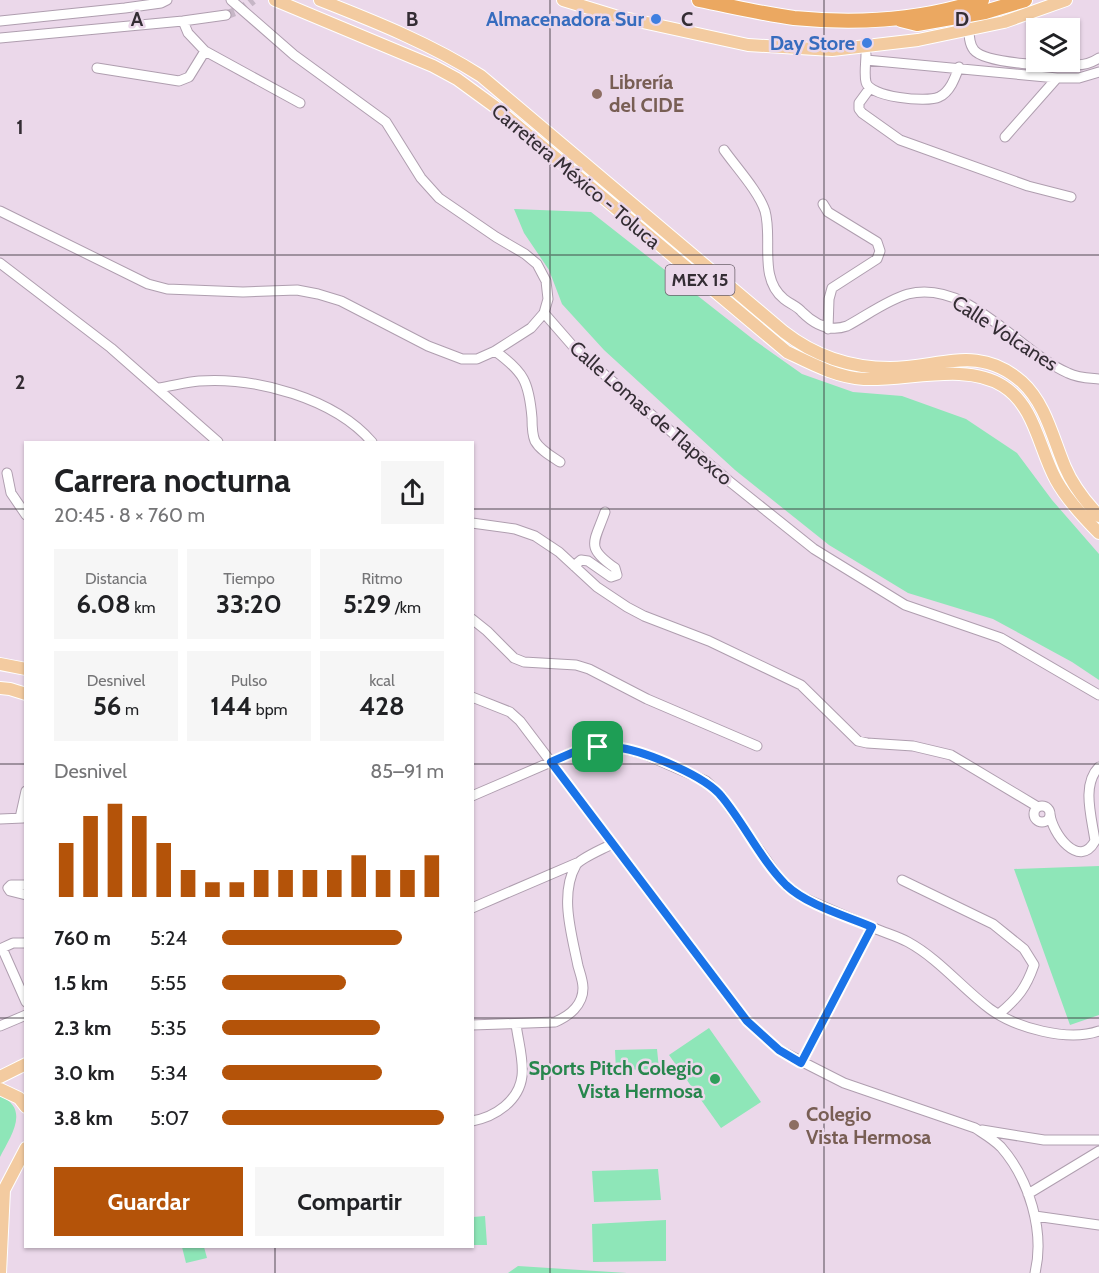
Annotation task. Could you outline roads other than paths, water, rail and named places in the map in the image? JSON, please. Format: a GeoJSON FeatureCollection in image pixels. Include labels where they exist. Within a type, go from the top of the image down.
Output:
{"type":"FeatureCollection","features":[{"type":"Feature","properties":{"kind":"highway"},"geometry":{"type":"LineString","coordinates":[[699,0],[792,17],[826,20],[896,18],[964,6],[982,0]]}},
{"type":"Feature","properties":{"kind":"highway"},"geometry":{"type":"LineString","coordinates":[[896,18],[917,24],[968,21],[1009,0]]}},
{"type":"Feature","properties":{"kind":"highway"},"geometry":{"type":"LineString","coordinates":[[968,21],[985,12],[1025,0]]}},
{"type":"Feature","properties":{"kind":"main road","name":"Carretera México - Toluca"},"geometry":{"type":"LineString","coordinates":[[275,0],[433,66],[457,79],[494,105],[787,352],[828,371],[862,379],[959,373],[985,377],[1004,386],[1018,399],[1029,415],[1056,480],[1074,508],[1099,533]]}},
{"type":"Feature","properties":{"kind":"main road","name":"Carretera México - Toluca"},"geometry":{"type":"LineString","coordinates":[[320,0],[411,37],[481,76],[784,332],[812,351],[843,363],[872,367],[908,368],[948,360],[967,359],[998,367],[1010,373],[1021,381],[1036,399],[1072,483],[1099,516]]}},
{"type":"Feature","properties":{"kind":"main road"},"geometry":{"type":"LineString","coordinates":[[563,0],[615,16],[748,45],[832,50],[918,39],[968,21],[1004,22],[1066,0]]}},
{"type":"Feature","properties":{"kind":"main road"},"geometry":{"type":"LineString","coordinates":[[0,664],[24,669]]}},
{"type":"Feature","properties":{"kind":"main road"},"geometry":{"type":"LineString","coordinates":[[0,688],[24,693]]}},
{"type":"Feature","properties":{"kind":"main road"},"geometry":{"type":"LineString","coordinates":[[0,1077],[24,1065]]}},
{"type":"Feature","properties":{"kind":"main road"},"geometry":{"type":"LineString","coordinates":[[0,1089],[18,1098],[24,1105]]}},
{"type":"Feature","properties":{"kind":"main road"},"geometry":{"type":"LineString","coordinates":[[0,1273],[2,1191],[24,1152]]}},
{"type":"Feature","properties":{"kind":"street"},"geometry":{"type":"LineString","coordinates":[[0,21],[125,8],[161,3],[167,0]]}},
{"type":"Feature","properties":{"kind":"street"},"geometry":{"type":"LineString","coordinates":[[0,211],[148,284],[166,289],[243,292],[297,290],[318,294],[341,301],[445,354],[462,359],[477,359],[495,351],[531,327],[544,313],[548,299],[546,281],[537,264],[439,198],[421,178],[386,122],[294,55],[231,0]]}},
{"type":"Feature","properties":{"kind":"street"},"geometry":{"type":"LineString","coordinates":[[0,38],[226,15]]}},
{"type":"Feature","properties":{"kind":"street"},"geometry":{"type":"LineString","coordinates":[[183,21],[188,33],[205,51],[300,103]]}},
{"type":"Feature","properties":{"kind":"street"},"geometry":{"type":"LineString","coordinates":[[968,21],[969,40],[975,51],[989,59],[1013,63],[1077,65],[1099,58]]}},
{"type":"Feature","properties":{"kind":"street"},"geometry":{"type":"LineString","coordinates":[[867,46],[866,82],[878,93],[926,100],[938,98],[954,81],[959,67]]}},
{"type":"Feature","properties":{"kind":"street"},"geometry":{"type":"LineString","coordinates":[[98,68],[179,81],[189,76],[205,51]]}},
{"type":"Feature","properties":{"kind":"street"},"geometry":{"type":"LineString","coordinates":[[866,60],[1057,78],[1078,78],[1099,72]]}},
{"type":"Feature","properties":{"kind":"street"},"geometry":{"type":"LineString","coordinates":[[1005,137],[1057,78]]}},
{"type":"Feature","properties":{"kind":"street"},"geometry":{"type":"LineString","coordinates":[[870,88],[863,95],[859,109],[862,114],[900,140],[1009,179],[1071,197]]}},
{"type":"Feature","properties":{"kind":"street"},"geometry":{"type":"LineString","coordinates":[[724,150],[765,211],[769,273],[775,289],[784,299],[828,329],[829,299],[832,288],[877,259],[880,251],[877,242],[828,212],[823,204]]}},
{"type":"Feature","properties":{"kind":"street"},"geometry":{"type":"LineString","coordinates":[[0,263],[111,348],[217,441]]}},
{"type":"Feature","properties":{"kind":"street","name":"Calle Volcanes"},"geometry":{"type":"LineString","coordinates":[[828,329],[838,330],[906,295],[934,291],[969,304],[1058,369],[1082,378],[1099,379]]}},
{"type":"Feature","properties":{"kind":"street","name":"Calle Lomas de Tlapexco"},"geometry":{"type":"LineString","coordinates":[[544,313],[578,352],[729,481],[814,549],[905,605],[1002,638],[1099,695]]}},
{"type":"Feature","properties":{"kind":"street"},"geometry":{"type":"LineString","coordinates":[[495,351],[515,366],[525,381],[531,404],[534,438],[539,447],[560,462]]}},
{"type":"Feature","properties":{"kind":"street"},"geometry":{"type":"LineString","coordinates":[[158,388],[199,381],[233,382],[269,388],[303,398],[331,410],[351,422],[371,441]]}},
{"type":"Feature","properties":{"kind":"street"},"geometry":{"type":"LineString","coordinates":[[7,474],[11,493],[24,512]]}},
{"type":"Feature","properties":{"kind":"street"},"geometry":{"type":"LineString","coordinates":[[574,566],[580,560],[588,561],[610,577],[617,575],[615,568],[597,555],[594,549],[605,512]]}},
{"type":"Feature","properties":{"kind":"street"},"geometry":{"type":"LineString","coordinates":[[474,523],[515,529],[535,536],[559,552],[597,587],[644,616],[709,641],[801,685],[858,741],[913,746],[951,755],[1038,807],[1047,808],[1051,824],[1070,849],[1077,852],[1085,852],[1092,847],[1095,841],[1089,786],[1091,776],[1099,767]]}},
{"type":"Feature","properties":{"kind":"street"},"geometry":{"type":"LineString","coordinates":[[474,621],[514,658],[524,662],[576,665],[589,669],[647,699],[756,746]]}},
{"type":"Feature","properties":{"kind":"street"},"geometry":{"type":"LineString","coordinates":[[474,698],[510,712],[520,721],[747,1021],[779,1050],[844,1083],[975,1128],[1044,1140],[1099,1140]]}},
{"type":"Feature","properties":{"kind":"street"},"geometry":{"type":"LineString","coordinates":[[474,795],[581,749],[621,748],[644,754],[706,782],[721,795],[776,874],[802,897],[907,942],[927,955],[991,1010],[999,1014],[1052,1034],[1091,1034],[1099,1031]]}},
{"type":"Feature","properties":{"kind":"street"},"geometry":{"type":"LineString","coordinates":[[0,819],[23,818]]}},
{"type":"Feature","properties":{"kind":"street"},"geometry":{"type":"LineString","coordinates":[[474,907],[577,863],[612,844]]}},
{"type":"Feature","properties":{"kind":"street"},"geometry":{"type":"LineString","coordinates":[[474,1025],[555,1022],[565,1018],[581,999],[583,989],[571,929],[568,898],[577,863]]}},
{"type":"Feature","properties":{"kind":"street"},"geometry":{"type":"LineString","coordinates":[[902,880],[993,924],[1024,949],[1034,965],[1027,984],[1011,1005],[999,1014]]}},
{"type":"Feature","properties":{"kind":"street"},"geometry":{"type":"LineString","coordinates":[[4,888],[11,885],[24,885]]}},
{"type":"Feature","properties":{"kind":"street"},"geometry":{"type":"LineString","coordinates":[[4,888],[24,894]]}},
{"type":"Feature","properties":{"kind":"street"},"geometry":{"type":"LineString","coordinates":[[801,1063],[872,927]]}},
{"type":"Feature","properties":{"kind":"street"},"geometry":{"type":"LineString","coordinates":[[24,943],[13,944],[1,949],[24,998]]}},
{"type":"Feature","properties":{"kind":"street"},"geometry":{"type":"LineString","coordinates":[[0,1026],[24,1016]]}},
{"type":"Feature","properties":{"kind":"street"},"geometry":{"type":"LineString","coordinates":[[474,1121],[484,1119],[500,1111],[519,1088],[522,1075],[516,1024]]}},
{"type":"Feature","properties":{"kind":"street"},"geometry":{"type":"LineString","coordinates":[[975,1128],[1001,1147],[1014,1165],[1028,1194],[1035,1216],[1035,1271],[1046,1273]]}},
{"type":"Feature","properties":{"kind":"street"},"geometry":{"type":"LineString","coordinates":[[1028,1194],[1099,1151]]}},
{"type":"Feature","properties":{"kind":"street"},"geometry":{"type":"LineString","coordinates":[[1035,1216],[1099,1225]]}},
{"type":"Feature","properties":{"kind":"tunnel"},"geometry":{"type":"LineString","coordinates":[[226,15],[242,9],[253,0]]}},
{"type":"Feature","properties":{"kind":"place","name":"Almacenadora Sur"},"geometry":{"type":"Point","coordinates":[656,19]}},
{"type":"Feature","properties":{"kind":"place","name":"Day Store"},"geometry":{"type":"Point","coordinates":[867,43]}},
{"type":"Feature","properties":{"kind":"place","name":"Librería del CIDE"},"geometry":{"type":"Point","coordinates":[597,94]}},
{"type":"Feature","properties":{"kind":"place","name":"Sports Pitch Colegio Vista Hermosa"},"geometry":{"type":"Point","coordinates":[715,1079]}},
{"type":"Feature","properties":{"kind":"place","name":"Colegio Vista Hermosa"},"geometry":{"type":"Point","coordinates":[794,1125]}}]}
